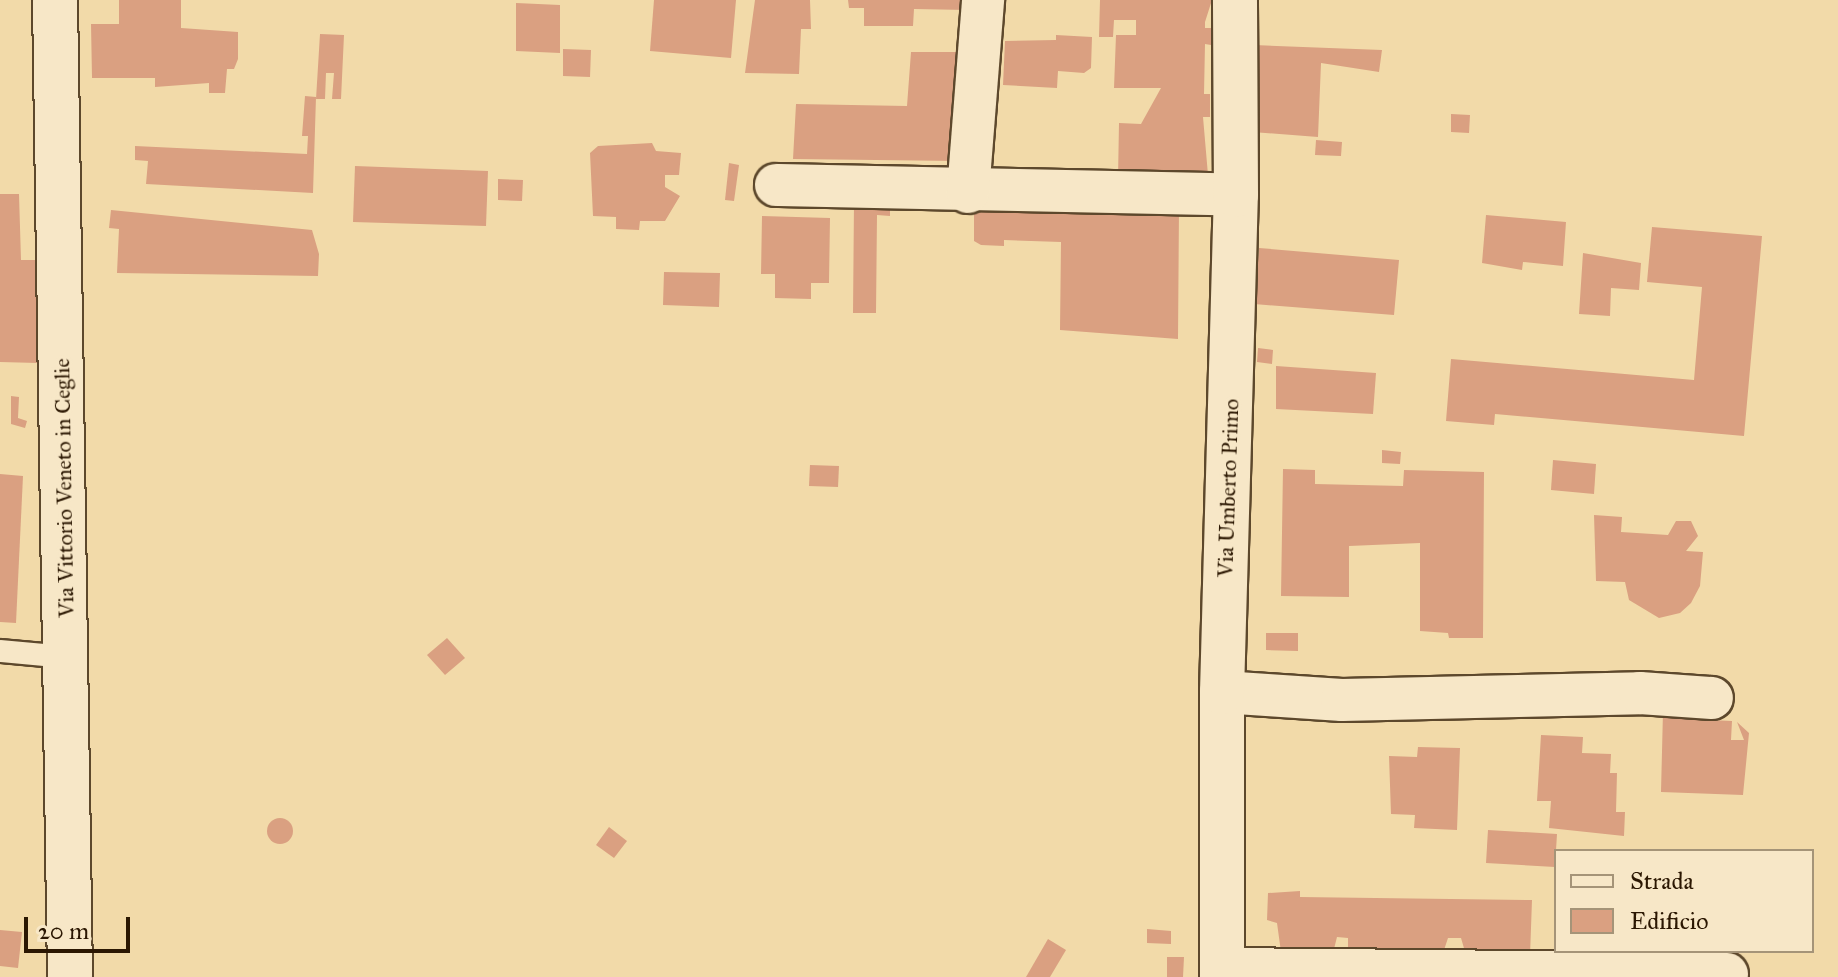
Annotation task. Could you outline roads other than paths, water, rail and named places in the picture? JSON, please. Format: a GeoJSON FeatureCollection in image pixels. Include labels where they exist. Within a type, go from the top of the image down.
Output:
{"type":"FeatureCollection","features":[{"type":"Feature","properties":{"kind":"main road","name":"Via Vittorio Veneto in Ceglie"},"geometry":{"type":"LineString","coordinates":[[55,0],[70,977]]}},
{"type":"Feature","properties":{"kind":"main road","name":"Via Umberto Primo"},"geometry":{"type":"LineString","coordinates":[[1222,973],[1222,692],[1236,195],[1235,0]]}},
{"type":"Feature","properties":{"kind":"street"},"geometry":{"type":"LineString","coordinates":[[968,192],[983,0]]}},
{"type":"Feature","properties":{"kind":"street"},"geometry":{"type":"LineString","coordinates":[[776,185],[968,192],[1236,195]]}},
{"type":"Feature","properties":{"kind":"street"},"geometry":{"type":"LineString","coordinates":[[1222,692],[1342,700],[1640,693],[1712,698]]}},
{"type":"Feature","properties":{"kind":"street"},"geometry":{"type":"LineString","coordinates":[[1222,973],[1727,974]]}},
{"type":"Feature","properties":{"kind":"lane"},"geometry":{"type":"LineString","coordinates":[[0,651],[66,657]]}}]}
